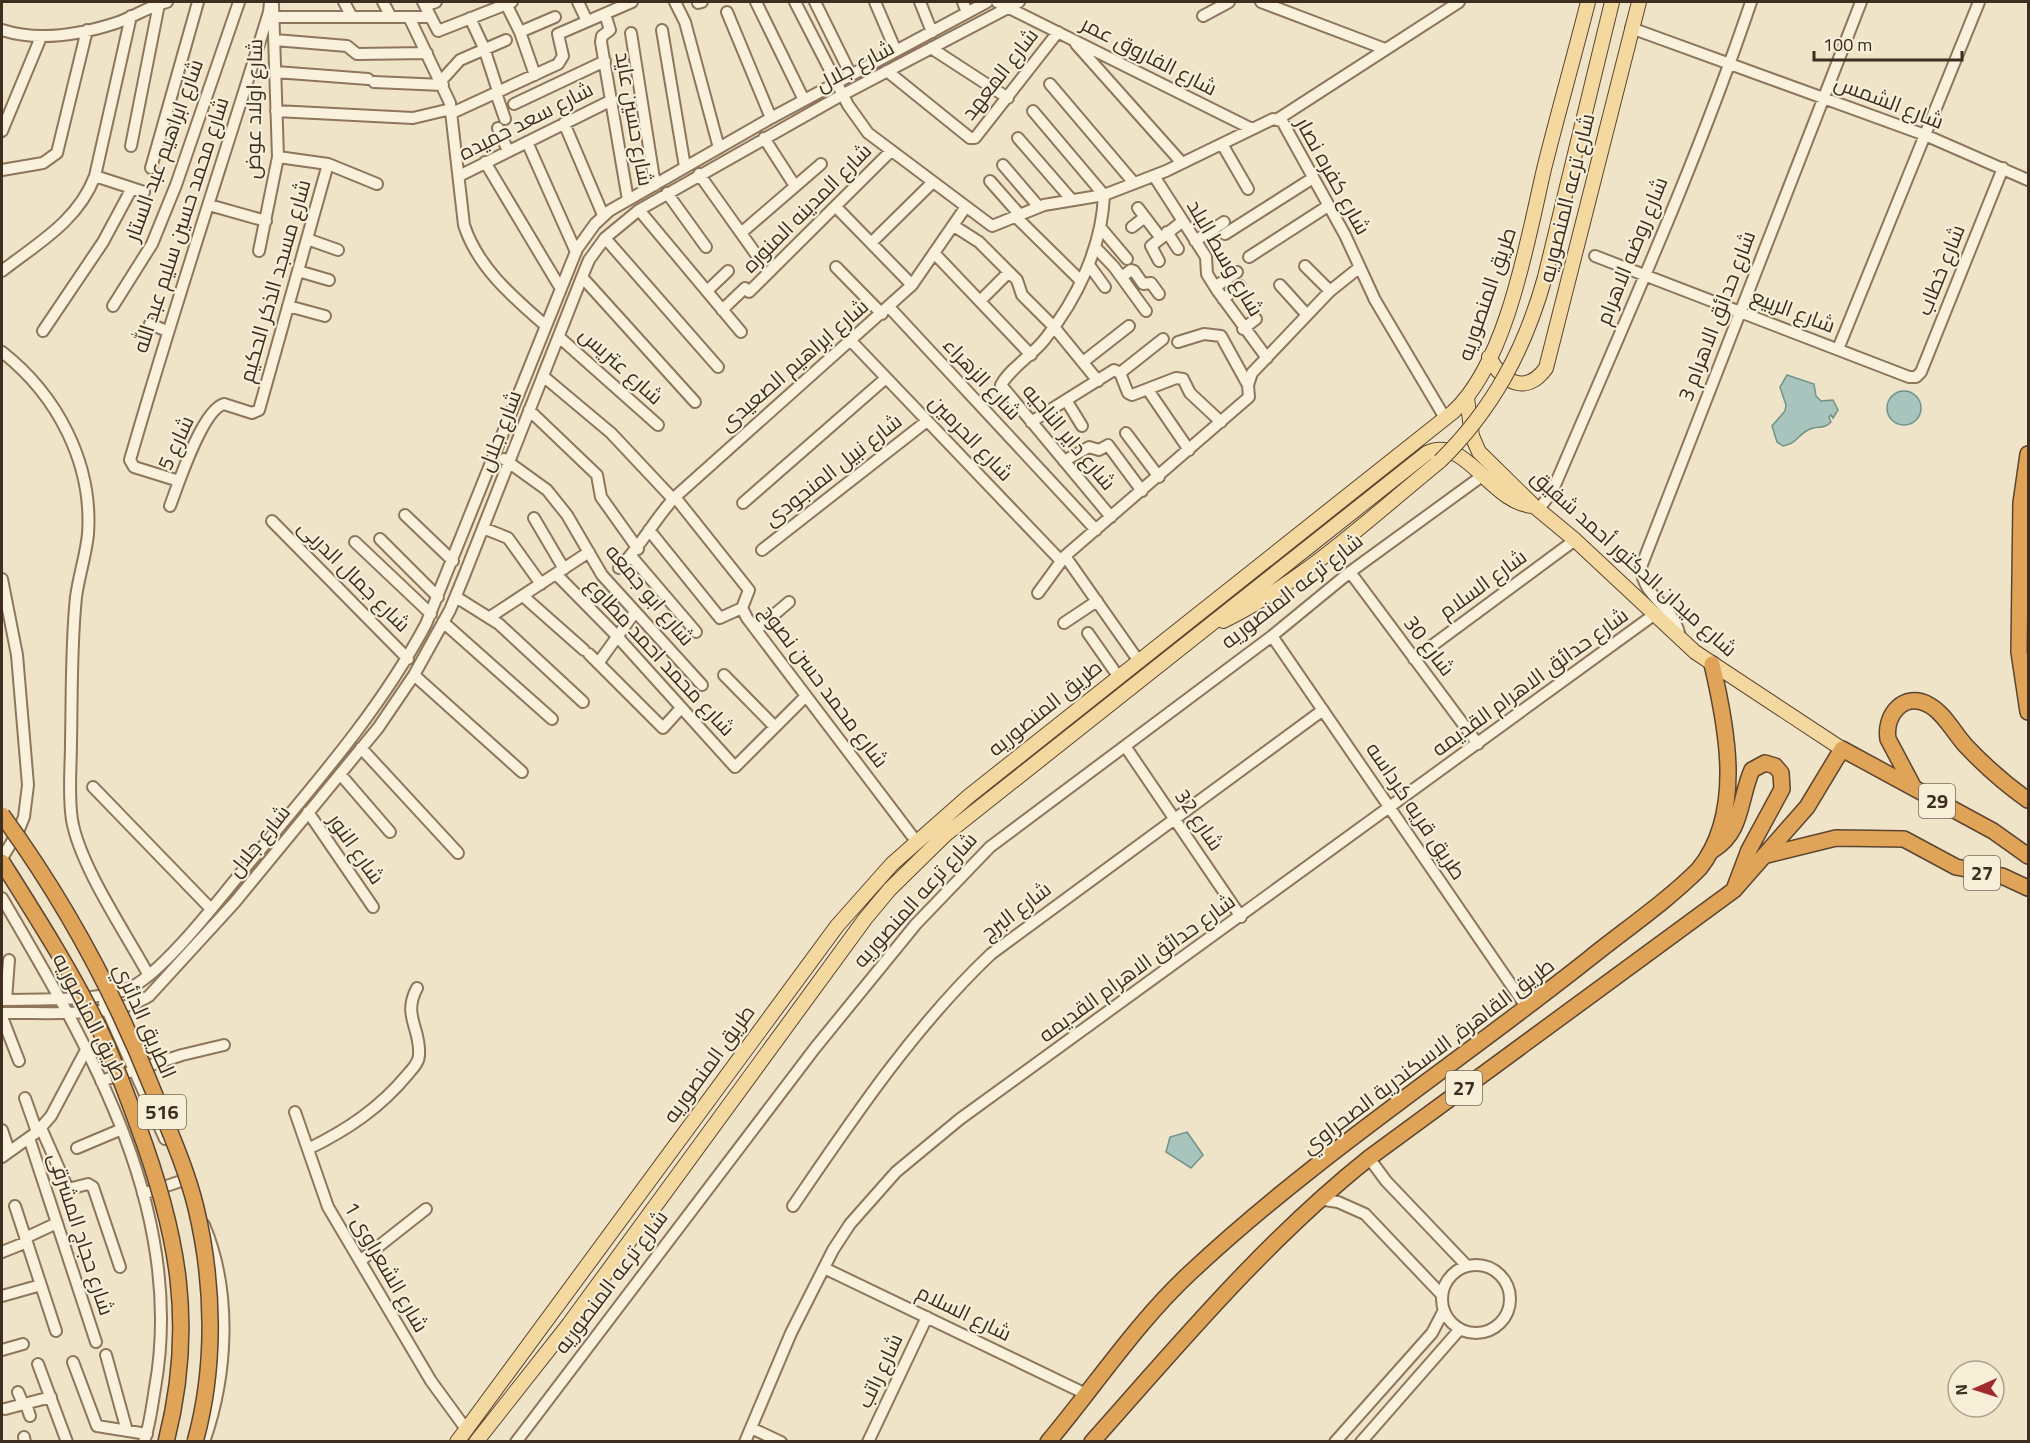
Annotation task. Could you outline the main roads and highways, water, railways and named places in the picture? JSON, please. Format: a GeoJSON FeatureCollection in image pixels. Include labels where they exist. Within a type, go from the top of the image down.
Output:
{"type":"FeatureCollection","features":[{"type":"Feature","properties":{"kind":"highway"},"geometry":{"type":"LineString","coordinates":[[2028,454],[2021,503],[2019,652],[2028,712]]}},
{"type":"Feature","properties":{"kind":"highway","name":"طريق القاهرة, الاسكندرية الصحراوي"},"geometry":{"type":"LineString","coordinates":[[1047,1442],[1088,1395],[1136,1332],[1190,1273],[1246,1224],[1391,1108],[1527,1008],[1691,878],[1713,850],[1720,829],[1725,798],[1727,755],[1723,715],[1712,664]]}},
{"type":"Feature","properties":{"kind":"highway"},"geometry":{"type":"LineString","coordinates":[[1915,789],[1886,731],[1890,715],[1896,708],[1911,701],[1919,701],[1934,708],[1978,758],[2028,800]]}},
{"type":"Feature","properties":{"kind":"highway","name":"29"},"geometry":{"type":"LineString","coordinates":[[1842,749],[1993,831],[2028,856]]}},
{"type":"Feature","properties":{"kind":"highway","name":"27"},"geometry":{"type":"LineString","coordinates":[[1092,1442],[1236,1281],[1318,1198],[1369,1158],[1734,891],[1807,807],[1842,749]]}},
{"type":"Feature","properties":{"kind":"highway"},"geometry":{"type":"LineString","coordinates":[[1713,850],[1734,830],[1752,770],[1760,764],[1775,766],[1781,773],[1782,789],[1749,850],[1734,891]]}},
{"type":"Feature","properties":{"kind":"highway","name":"الطريق الدائري"},"geometry":{"type":"LineString","coordinates":[[2,815],[69,916],[98,965],[127,1024],[185,1171],[204,1244],[210,1319],[205,1395],[195,1442]]}},
{"type":"Feature","properties":{"kind":"highway","name":"27"},"geometry":{"type":"LineString","coordinates":[[1767,855],[1836,838],[1904,839],[1956,867],[2002,876],[2028,888]]}},
{"type":"Feature","properties":{"kind":"highway","name":"516"},"geometry":{"type":"LineString","coordinates":[[2,860],[67,968],[98,1027],[153,1166],[168,1215],[177,1259],[181,1339],[178,1382],[166,1442]]}},
{"type":"Feature","properties":{"kind":"main road","name":"طريق المنصوريه"},"geometry":{"type":"LineString","coordinates":[[457,1442],[837,926],[873,884],[916,841],[1118,676],[1445,418],[1467,398],[1489,357],[1523,266],[1544,168],[1588,2]]}},
{"type":"Feature","properties":{"kind":"main road"},"geometry":{"type":"LineString","coordinates":[[1202,630],[1273,593],[1440,461],[1471,429],[1496,394],[1525,338],[1539,298],[1612,2]]}},
{"type":"Feature","properties":{"kind":"main road","name":"شارع ترعه المنصوريه"},"geometry":{"type":"LineString","coordinates":[[1489,357],[1499,374],[1515,383],[1533,380],[1546,368],[1639,2]]}},
{"type":"Feature","properties":{"kind":"main road","name":"شارع ميدان الدكتور أحمد شفيق"},"geometry":{"type":"LineString","coordinates":[[1467,398],[1472,436],[1479,452],[1536,508],[1575,540],[1680,638],[1712,664],[1842,749]]}},
{"type":"Feature","properties":{"kind":"main road","name":"طريق المنصوريه"},"geometry":{"type":"LineString","coordinates":[[476,1442],[569,1324],[865,919],[917,861],[975,810],[1427,453],[1437,449],[1449,450],[1510,500],[1521,506],[1536,508]]}},
{"type":"Feature","properties":{"kind":"main road"},"geometry":{"type":"LineString","coordinates":[[694,1120],[710,1131]]}},
{"type":"Feature","properties":{"kind":"water"},"geometry":{"type":"Polygon","coordinates":[[[1787,375],[1814,384],[1816,396],[1821,401],[1833,400],[1838,410],[1833,418],[1831,415],[1829,417],[1831,422],[1828,424],[1811,429],[1783,446],[1777,442],[1772,426],[1785,411],[1786,405],[1780,387],[1787,375]]]}},
{"type":"Feature","properties":{"kind":"water"},"geometry":{"type":"Polygon","coordinates":[[[1904,391],[1916,396],[1921,408],[1916,420],[1904,425],[1892,420],[1887,408],[1892,396],[1904,391]]]}},
{"type":"Feature","properties":{"kind":"water"},"geometry":{"type":"Polygon","coordinates":[[[1187,1132],[1203,1155],[1191,1168],[1166,1152],[1170,1137],[1187,1132]]]}}]}
